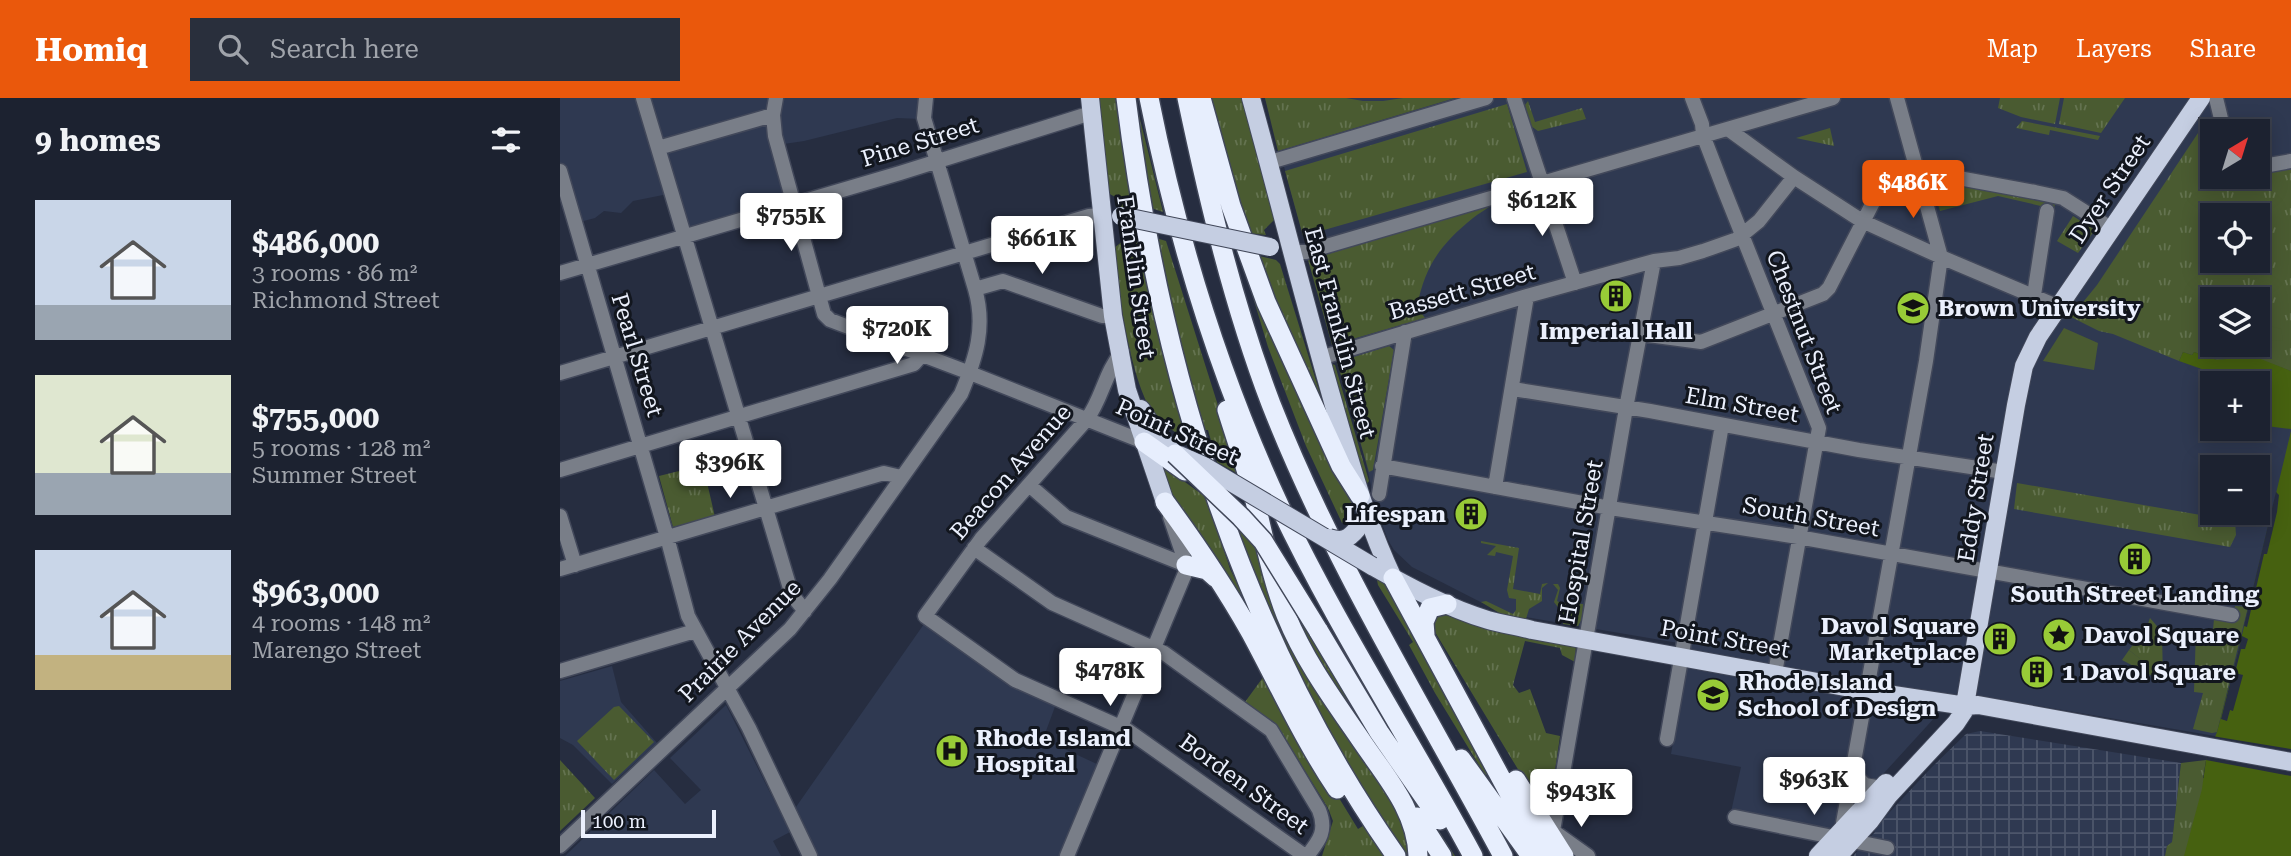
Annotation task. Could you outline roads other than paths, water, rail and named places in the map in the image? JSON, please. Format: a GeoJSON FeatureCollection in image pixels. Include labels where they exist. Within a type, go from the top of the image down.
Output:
{"type":"FeatureCollection","features":[{"type":"Feature","properties":{"kind":"highway"},"geometry":{"type":"LineString","coordinates":[[1126,98],[1142,204],[1169,332],[1194,427],[1224,520],[1251,592],[1287,671],[1386,856]]}},
{"type":"Feature","properties":{"kind":"highway"},"geometry":{"type":"LineString","coordinates":[[1149,98],[1213,363],[1251,485],[1281,602],[1310,664],[1388,780],[1414,826],[1419,856]]}},
{"type":"Feature","properties":{"kind":"highway"},"geometry":{"type":"LineString","coordinates":[[1187,98],[1222,252],[1261,375],[1284,436],[1323,524],[1503,856]]}},
{"type":"Feature","properties":{"kind":"highway"},"geometry":{"type":"LineString","coordinates":[[1200,98],[1226,191],[1258,281],[1341,466],[1368,499]]}},
{"type":"Feature","properties":{"kind":"highway"},"geometry":{"type":"LineString","coordinates":[[1190,263],[1231,388],[1281,508],[1326,597],[1473,856]]}},
{"type":"Feature","properties":{"kind":"highway"},"geometry":{"type":"LineString","coordinates":[[1144,442],[1218,494]]}},
{"type":"Feature","properties":{"kind":"highway"},"geometry":{"type":"LineString","coordinates":[[1175,454],[1218,494],[1268,547],[1379,732],[1463,856]]}},
{"type":"Feature","properties":{"kind":"highway"},"geometry":{"type":"LineString","coordinates":[[1165,502],[1219,580],[1319,761],[1396,856]]}},
{"type":"Feature","properties":{"kind":"highway"},"geometry":{"type":"LineString","coordinates":[[1185,565],[1207,570],[1219,580]]}},
{"type":"Feature","properties":{"kind":"highway"},"geometry":{"type":"LineString","coordinates":[[1393,578],[1506,775],[1543,856]]}},
{"type":"Feature","properties":{"kind":"highway"},"geometry":{"type":"LineString","coordinates":[[1429,642],[1424,622],[1430,608],[1447,604]]}},
{"type":"Feature","properties":{"kind":"highway"},"geometry":{"type":"LineString","coordinates":[[1401,672],[1531,856]]}},
{"type":"Feature","properties":{"kind":"highway"},"geometry":{"type":"LineString","coordinates":[[1506,775],[1564,856]]}},
{"type":"Feature","properties":{"kind":"highway"},"geometry":{"type":"LineString","coordinates":[[1388,780],[1415,814],[1442,856]]}},
{"type":"Feature","properties":{"kind":"main road","name":"East Franklin Street"},"geometry":{"type":"LineString","coordinates":[[1251,98],[1320,358],[1368,499],[1378,547],[1393,578]]}},
{"type":"Feature","properties":{"kind":"main road","name":"Dyer Street"},"geometry":{"type":"LineString","coordinates":[[2059,307],[2200,98]]}},
{"type":"Feature","properties":{"kind":"main road","name":"Franklin Street"},"geometry":{"type":"LineString","coordinates":[[1090,105],[1114,316],[1127,390],[1165,502]]}},
{"type":"Feature","properties":{"kind":"main road"},"geometry":{"type":"LineString","coordinates":[[1101,215],[1121,216],[1291,252]]}},
{"type":"Feature","properties":{"kind":"main road","name":"Eddy Street"},"geometry":{"type":"LineString","coordinates":[[1818,856],[1842,841],[1889,795],[1956,723],[1966,706],[2024,366],[2038,337],[2059,307]]}},
{"type":"Feature","properties":{"kind":"main road"},"geometry":{"type":"LineString","coordinates":[[1126,377],[1144,416],[1159,438],[1175,454]]}},
{"type":"Feature","properties":{"kind":"main road","name":"Point Street"},"geometry":{"type":"LineString","coordinates":[[1144,442],[1205,466],[1393,578],[1447,604],[1489,620],[1867,691],[1966,706],[1976,717],[2148,747],[2178,750],[2208,748],[2291,762]]}},
{"type":"Feature","properties":{"kind":"main road"},"geometry":{"type":"LineString","coordinates":[[1326,537],[1340,541],[1348,538],[1357,529],[1368,499]]}},
{"type":"Feature","properties":{"kind":"main road","name":"Point Street"},"geometry":{"type":"LineString","coordinates":[[1378,547],[1399,569],[1421,582],[1517,626]]}},
{"type":"Feature","properties":{"kind":"main road","name":"Eddy Street"},"geometry":{"type":"LineString","coordinates":[[1842,841],[1881,788],[1947,717],[1966,706]]}},
{"type":"Feature","properties":{"kind":"street"},"geometry":{"type":"LineString","coordinates":[[656,98],[646,105],[658,148],[792,595],[805,611]]}},
{"type":"Feature","properties":{"kind":"street","name":"Point Street"},"geometry":{"type":"LineString","coordinates":[[776,98],[773,115],[775,136],[824,314],[830,320],[1144,442]]}},
{"type":"Feature","properties":{"kind":"street"},"geometry":{"type":"LineString","coordinates":[[926,98],[924,118],[975,289],[1003,281],[1102,316],[1114,316]]}},
{"type":"Feature","properties":{"kind":"street"},"geometry":{"type":"LineString","coordinates":[[1270,162],[1486,98]]}},
{"type":"Feature","properties":{"kind":"street"},"geometry":{"type":"LineString","coordinates":[[1514,98],[1575,283]]}},
{"type":"Feature","properties":{"kind":"street","name":"Chestnut Street"},"geometry":{"type":"LineString","coordinates":[[1692,98],[1702,124],[1703,135],[1819,428],[1775,673]]}},
{"type":"Feature","properties":{"kind":"street"},"geometry":{"type":"LineString","coordinates":[[1291,252],[1306,252],[1833,98]]}},
{"type":"Feature","properties":{"kind":"street"},"geometry":{"type":"LineString","coordinates":[[1842,841],[1941,257],[1897,98]]}},
{"type":"Feature","properties":{"kind":"street"},"geometry":{"type":"LineString","coordinates":[[2216,98],[2221,119]]}},
{"type":"Feature","properties":{"kind":"street","name":"Pine Street"},"geometry":{"type":"LineString","coordinates":[[560,272],[937,161],[1090,105]]}},
{"type":"Feature","properties":{"kind":"street"},"geometry":{"type":"LineString","coordinates":[[658,148],[773,115]]}},
{"type":"Feature","properties":{"kind":"street"},"geometry":{"type":"LineString","coordinates":[[1728,129],[1794,177],[1862,221],[2059,307]]}},
{"type":"Feature","properties":{"kind":"street"},"geometry":{"type":"LineString","coordinates":[[2270,165],[2291,161]]}},
{"type":"Feature","properties":{"kind":"street","name":"Pearl Street"},"geometry":{"type":"LineString","coordinates":[[560,171],[688,615],[749,728],[810,856]]}},
{"type":"Feature","properties":{"kind":"street"},"geometry":{"type":"LineString","coordinates":[[1641,334],[1701,342],[1815,299],[1829,288],[1883,183],[1918,175],[1937,174],[2063,198],[2112,229]]}},
{"type":"Feature","properties":{"kind":"street","name":"Bassett Street"},"geometry":{"type":"LineString","coordinates":[[1320,358],[1527,296],[1654,261],[1703,251],[1742,236],[1759,221],[1794,177]]}},
{"type":"Feature","properties":{"kind":"street"},"geometry":{"type":"LineString","coordinates":[[2034,295],[2047,211]]}},
{"type":"Feature","properties":{"kind":"street"},"geometry":{"type":"LineString","coordinates":[[560,373],[963,252],[1089,216],[1101,215]]}},
{"type":"Feature","properties":{"kind":"street","name":"Hospital Street"},"geometry":{"type":"LineString","coordinates":[[1588,856],[1553,831],[1654,261]]}},
{"type":"Feature","properties":{"kind":"street","name":"Prairie Avenue"},"geometry":{"type":"LineString","coordinates":[[560,846],[773,647],[805,611],[961,394],[970,373],[981,323],[975,289]]}},
{"type":"Feature","properties":{"kind":"street"},"geometry":{"type":"LineString","coordinates":[[1494,487],[1527,296]]}},
{"type":"Feature","properties":{"kind":"street"},"geometry":{"type":"LineString","coordinates":[[1368,499],[1382,466],[1405,332]]}},
{"type":"Feature","properties":{"kind":"street","name":"Beacon Avenue"},"geometry":{"type":"LineString","coordinates":[[925,616],[974,548],[1087,419],[1114,362],[1122,352]]}},
{"type":"Feature","properties":{"kind":"street"},"geometry":{"type":"LineString","coordinates":[[560,470],[914,364],[921,356]]}},
{"type":"Feature","properties":{"kind":"street","name":"Elm Street"},"geometry":{"type":"LineString","coordinates":[[1513,389],[2004,472]]}},
{"type":"Feature","properties":{"kind":"street"},"geometry":{"type":"LineString","coordinates":[[1667,739],[1722,425]]}},
{"type":"Feature","properties":{"kind":"street","name":"South Street"},"geometry":{"type":"LineString","coordinates":[[1382,466],[1610,508],[1989,570],[2232,615]]}},
{"type":"Feature","properties":{"kind":"street"},"geometry":{"type":"LineString","coordinates":[[560,569],[884,473],[901,477]]}},
{"type":"Feature","properties":{"kind":"street"},"geometry":{"type":"LineString","coordinates":[[1029,485],[1066,517],[1185,565],[1182,580],[1067,856]]}},
{"type":"Feature","properties":{"kind":"street","name":"Franklin Street"},"geometry":{"type":"LineString","coordinates":[[1165,502],[1185,565]]}},
{"type":"Feature","properties":{"kind":"street"},"geometry":{"type":"LineString","coordinates":[[560,516],[575,565]]}},
{"type":"Feature","properties":{"kind":"street"},"geometry":{"type":"LineString","coordinates":[[974,548],[1052,603],[1164,653],[1271,730],[1324,821],[1324,830],[1319,840],[1306,856]]}},
{"type":"Feature","properties":{"kind":"street","name":"Borden Street"},"geometry":{"type":"LineString","coordinates":[[925,616],[1015,680],[1121,727],[1306,856]]}},
{"type":"Feature","properties":{"kind":"street"},"geometry":{"type":"LineString","coordinates":[[560,671],[695,631]]}},
{"type":"Feature","properties":{"kind":"street"},"geometry":{"type":"LineString","coordinates":[[1852,772],[1865,785],[1881,788]]}},
{"type":"Feature","properties":{"kind":"street"},"geometry":{"type":"LineString","coordinates":[[1735,817],[1886,848]]}},
{"type":"Feature","properties":{"kind":"place","name":"Imperial Hall"},"geometry":{"type":"Point","coordinates":[1616,296]}},
{"type":"Feature","properties":{"kind":"place","name":"Brown University"},"geometry":{"type":"Point","coordinates":[1913,308]}},
{"type":"Feature","properties":{"kind":"place","name":"Lifespan"},"geometry":{"type":"Point","coordinates":[1471,514]}},
{"type":"Feature","properties":{"kind":"place","name":"South Street Landing"},"geometry":{"type":"Point","coordinates":[2135,559]}},
{"type":"Feature","properties":{"kind":"place","name":"Davol Square"},"geometry":{"type":"Point","coordinates":[2059,635]}},
{"type":"Feature","properties":{"kind":"place","name":"Davol Square Marketplace"},"geometry":{"type":"Point","coordinates":[2000,639]}},
{"type":"Feature","properties":{"kind":"place","name":"1 Davol Square"},"geometry":{"type":"Point","coordinates":[2037,672]}},
{"type":"Feature","properties":{"kind":"place","name":"Rhode Island School of Design"},"geometry":{"type":"Point","coordinates":[1713,695]}},
{"type":"Feature","properties":{"kind":"place","name":"Rhode Island Hospital"},"geometry":{"type":"Point","coordinates":[952,751]}}]}
